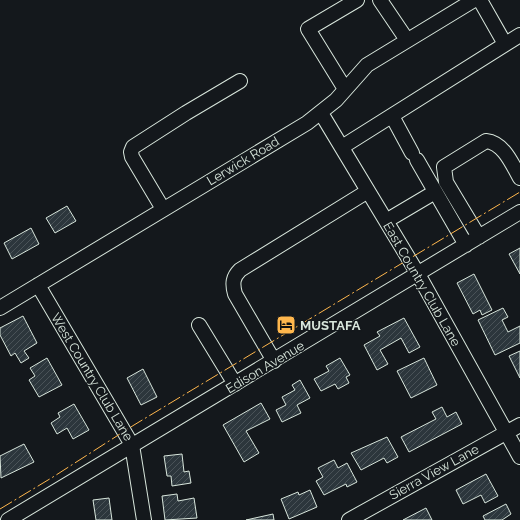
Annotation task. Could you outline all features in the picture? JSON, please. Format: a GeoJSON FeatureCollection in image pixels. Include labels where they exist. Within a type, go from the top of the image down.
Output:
{"type":"FeatureCollection","features":[{"type":"Feature","properties":{"kind":"street"},"geometry":{"type":"LineString","coordinates":[[345,89],[308,29],[357,0]]}},
{"type":"Feature","properties":{"kind":"street"},"geometry":{"type":"LineString","coordinates":[[380,0],[408,40]]}},
{"type":"Feature","properties":{"kind":"street","name":"Lerwick Road"},"geometry":{"type":"LineString","coordinates":[[0,308],[321,113],[367,65],[474,0]]}},
{"type":"Feature","properties":{"kind":"street"},"geometry":{"type":"LineString","coordinates":[[480,0],[505,44]]}},
{"type":"Feature","properties":{"kind":"street"},"geometry":{"type":"LineString","coordinates":[[342,147],[520,35]]}},
{"type":"Feature","properties":{"kind":"street"},"geometry":{"type":"LineString","coordinates":[[164,209],[132,157],[131,152],[133,147],[240,81]]}},
{"type":"Feature","properties":{"kind":"street","name":"East Country Club Lane"},"geometry":{"type":"LineString","coordinates":[[321,113],[418,274],[520,457]]}},
{"type":"Feature","properties":{"kind":"street"},"geometry":{"type":"LineString","coordinates":[[392,116],[466,245]]}},
{"type":"Feature","properties":{"kind":"street"},"geometry":{"type":"LineString","coordinates":[[479,237],[446,182],[444,167],[486,141],[494,142],[500,147],[520,178]]}},
{"type":"Feature","properties":{"kind":"street"},"geometry":{"type":"LineString","coordinates":[[274,361],[235,294],[233,285],[236,274],[240,270],[368,191]]}},
{"type":"Feature","properties":{"kind":"street"},"geometry":{"type":"LineString","coordinates":[[386,221],[435,192]]}},
{"type":"Feature","properties":{"kind":"street","name":"Edison Avenue"},"geometry":{"type":"LineString","coordinates":[[8,520],[520,212]]}},
{"type":"Feature","properties":{"kind":"street","name":"West Country Club Lane"},"geometry":{"type":"LineString","coordinates":[[38,285],[132,445],[144,520]]}},
{"type":"Feature","properties":{"kind":"street"},"geometry":{"type":"LineString","coordinates":[[199,325],[235,384]]}},
{"type":"Feature","properties":{"kind":"street","name":"Sierra View Lane"},"geometry":{"type":"LineString","coordinates":[[349,520],[520,425]]}},
{"type":"Feature","properties":{"kind":"building"},"geometry":{"type":"Polygon","coordinates":[[[67,206],[76,221],[55,233],[46,218],[67,206]]]}},
{"type":"Feature","properties":{"kind":"building"},"geometry":{"type":"Polygon","coordinates":[[[31,228],[39,244],[12,259],[4,243],[31,228]]]}},
{"type":"Feature","properties":{"kind":"building"},"geometry":{"type":"Polygon","coordinates":[[[520,248],[520,274],[509,254],[520,248]]]}},
{"type":"Feature","properties":{"kind":"building"},"geometry":{"type":"Polygon","coordinates":[[[474,274],[492,310],[482,315],[480,310],[473,314],[457,283],[474,274]]]}},
{"type":"Feature","properties":{"kind":"building"},"geometry":{"type":"Polygon","coordinates":[[[503,308],[508,317],[502,320],[508,332],[520,326],[520,343],[495,355],[478,320],[503,308]]]}},
{"type":"Feature","properties":{"kind":"building"},"geometry":{"type":"Polygon","coordinates":[[[23,316],[37,343],[24,351],[29,358],[21,363],[15,353],[11,356],[0,335],[0,328],[23,316]]]}},
{"type":"Feature","properties":{"kind":"building"},"geometry":{"type":"Polygon","coordinates":[[[404,318],[420,347],[409,353],[401,338],[380,350],[388,364],[377,370],[364,345],[380,336],[377,332],[404,318]]]}},
{"type":"Feature","properties":{"kind":"building"},"geometry":{"type":"Polygon","coordinates":[[[520,351],[520,378],[509,356],[520,351]]]}},
{"type":"Feature","properties":{"kind":"building"},"geometry":{"type":"Polygon","coordinates":[[[47,358],[62,385],[39,397],[29,380],[35,376],[30,368],[47,358]]]}},
{"type":"Feature","properties":{"kind":"building"},"geometry":{"type":"Polygon","coordinates":[[[340,358],[350,375],[346,377],[349,383],[338,389],[335,384],[321,391],[314,379],[329,371],[326,366],[340,358]]]}},
{"type":"Feature","properties":{"kind":"building"},"geometry":{"type":"Polygon","coordinates":[[[424,358],[437,385],[411,398],[397,371],[424,358]]]}},
{"type":"Feature","properties":{"kind":"building"},"geometry":{"type":"Polygon","coordinates":[[[143,369],[157,397],[141,405],[127,378],[143,369]]]}},
{"type":"Feature","properties":{"kind":"building"},"geometry":{"type":"Polygon","coordinates":[[[300,380],[310,398],[297,405],[301,413],[282,422],[276,410],[286,405],[282,397],[295,390],[292,385],[300,380]]]}},
{"type":"Feature","properties":{"kind":"building"},"geometry":{"type":"Polygon","coordinates":[[[261,403],[270,419],[246,431],[259,453],[244,462],[223,425],[261,403]]]}},
{"type":"Feature","properties":{"kind":"building"},"geometry":{"type":"Polygon","coordinates":[[[74,404],[89,430],[73,439],[67,428],[57,434],[51,423],[60,417],[58,413],[74,404]]]}},
{"type":"Feature","properties":{"kind":"building"},"geometry":{"type":"Polygon","coordinates":[[[442,407],[447,417],[456,412],[462,424],[409,452],[401,437],[436,419],[432,412],[442,407]]]}},
{"type":"Feature","properties":{"kind":"building"},"geometry":{"type":"Polygon","coordinates":[[[387,437],[398,457],[387,463],[384,458],[361,470],[351,453],[387,437]]]}},
{"type":"Feature","properties":{"kind":"building"},"geometry":{"type":"Polygon","coordinates":[[[24,444],[34,462],[1,478],[0,456],[24,444]]]}},
{"type":"Feature","properties":{"kind":"building"},"geometry":{"type":"Polygon","coordinates":[[[182,454],[184,472],[189,471],[191,483],[172,486],[171,476],[167,476],[164,456],[182,454]]]}},
{"type":"Feature","properties":{"kind":"building"},"geometry":{"type":"Polygon","coordinates":[[[334,460],[338,468],[347,463],[357,482],[347,487],[346,484],[324,495],[316,481],[323,477],[318,468],[334,460]]]}},
{"type":"Feature","properties":{"kind":"building"},"geometry":{"type":"Polygon","coordinates":[[[486,474],[498,496],[485,503],[481,495],[463,504],[456,490],[486,474]]]}},
{"type":"Feature","properties":{"kind":"building"},"geometry":{"type":"Polygon","coordinates":[[[310,490],[317,507],[289,519],[281,499],[298,492],[299,495],[310,490]]]}},
{"type":"Feature","properties":{"kind":"building"},"geometry":{"type":"Polygon","coordinates":[[[177,494],[178,501],[194,498],[197,518],[165,520],[162,496],[177,494]]]}},
{"type":"Feature","properties":{"kind":"building"},"geometry":{"type":"Polygon","coordinates":[[[109,498],[112,520],[96,520],[93,500],[109,498]]]}},
{"type":"Feature","properties":{"kind":"building"},"geometry":{"type":"Polygon","coordinates":[[[506,504],[511,514],[502,520],[485,520],[483,516],[506,504]]]}},
{"type":"Feature","properties":{"kind":"building"},"geometry":{"type":"Polygon","coordinates":[[[426,508],[432,520],[403,520],[426,508]]]}},
{"type":"Feature","properties":{"kind":"building"},"geometry":{"type":"Polygon","coordinates":[[[273,514],[274,520],[246,520],[273,514]]]}},
{"type":"Feature","properties":{"kind":"power"},"geometry":{"type":"LineString","coordinates":[[0,509],[134,425],[520,192]]}},
{"type":"Feature","properties":{"kind":"place","name":"MUSTAFA"},"geometry":{"type":"Point","coordinates":[286,325]}}]}
